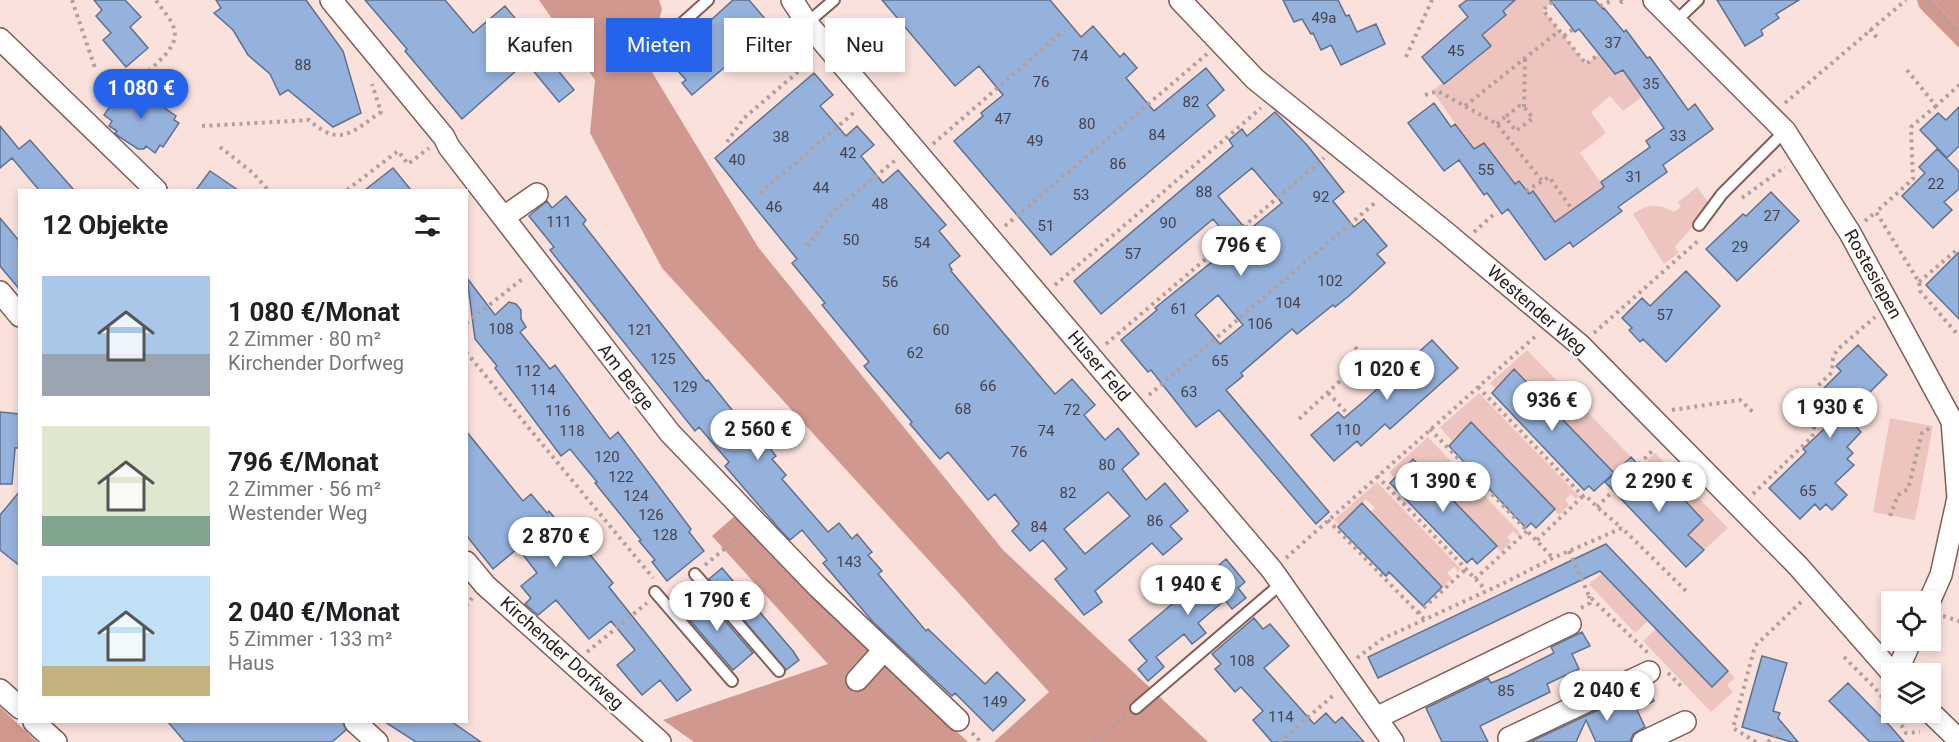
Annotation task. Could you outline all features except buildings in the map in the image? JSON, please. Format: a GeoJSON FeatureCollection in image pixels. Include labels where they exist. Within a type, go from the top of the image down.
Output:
{"type":"FeatureCollection","features":[{"type":"Feature","properties":{"kind":"street","name":"Am Berge"},"geometry":{"type":"LineString","coordinates":[[331,0],[444,137],[449,147],[539,265],[670,433],[818,587],[958,720]]}},
{"type":"Feature","properties":{"kind":"street","name":"Huser Feld"},"geometry":{"type":"LineString","coordinates":[[792,0],[804,18]]}},
{"type":"Feature","properties":{"kind":"street","name":"Westender Weg"},"geometry":{"type":"LineString","coordinates":[[1180,0],[1255,79],[1460,244],[1580,345],[1816,586],[1885,663]]}},
{"type":"Feature","properties":{"kind":"street","name":"Rostesiepen"},"geometry":{"type":"LineString","coordinates":[[1654,0],[1779,124],[1838,212],[1952,421],[1958,498],[1941,575],[1934,591]]}},
{"type":"Feature","properties":{"kind":"street","name":"Huser Feld"},"geometry":{"type":"LineString","coordinates":[[813,29],[825,44]]}},
{"type":"Feature","properties":{"kind":"street"},"geometry":{"type":"LineString","coordinates":[[0,39],[155,189]]}},
{"type":"Feature","properties":{"kind":"street","name":"Huser Feld"},"geometry":{"type":"LineString","coordinates":[[849,72],[1277,577],[1393,742]]}},
{"type":"Feature","properties":{"kind":"street"},"geometry":{"type":"LineString","coordinates":[[504,217],[537,194]]}},
{"type":"Feature","properties":{"kind":"street"},"geometry":{"type":"LineString","coordinates":[[0,292],[18,314]]}},
{"type":"Feature","properties":{"kind":"street","name":"Kirchender Dorfweg"},"geometry":{"type":"LineString","coordinates":[[468,564],[485,585],[660,742]]}},
{"type":"Feature","properties":{"kind":"street"},"geometry":{"type":"LineString","coordinates":[[1376,718],[1570,624]]}},
{"type":"Feature","properties":{"kind":"street"},"geometry":{"type":"LineString","coordinates":[[857,680],[884,650]]}},
{"type":"Feature","properties":{"kind":"street"},"geometry":{"type":"LineString","coordinates":[[1511,742],[1509,738],[1655,666]]}},
{"type":"Feature","properties":{"kind":"street"},"geometry":{"type":"LineString","coordinates":[[0,690],[18,706]]}},
{"type":"Feature","properties":{"kind":"street"},"geometry":{"type":"LineString","coordinates":[[1643,742],[1685,722]]}},
{"type":"Feature","properties":{"kind":"street"},"geometry":{"type":"LineString","coordinates":[[35,723],[56,742]]}},
{"type":"Feature","properties":{"kind":"street"},"geometry":{"type":"LineString","coordinates":[[356,723],[377,742]]}},
{"type":"Feature","properties":{"kind":"street"},"geometry":{"type":"LineString","coordinates":[[1941,723],[1959,740]]}},
{"type":"Feature","properties":{"kind":"lane"},"geometry":{"type":"LineString","coordinates":[[688,18],[708,0]]}},
{"type":"Feature","properties":{"kind":"lane"},"geometry":{"type":"LineString","coordinates":[[812,18],[834,0]]}},
{"type":"Feature","properties":{"kind":"lane"},"geometry":{"type":"LineString","coordinates":[[1676,21],[1698,0]]}},
{"type":"Feature","properties":{"kind":"lane"},"geometry":{"type":"LineString","coordinates":[[1702,230],[1722,194],[1779,124]]}},
{"type":"Feature","properties":{"kind":"lane"},"geometry":{"type":"LineString","coordinates":[[695,574],[779,671]]}},
{"type":"Feature","properties":{"kind":"lane"},"geometry":{"type":"LineString","coordinates":[[1136,708],[1277,577]]}},
{"type":"Feature","properties":{"kind":"lane"},"geometry":{"type":"LineString","coordinates":[[658,589],[732,681]]}},
{"type":"Feature","properties":{"kind":"path"},"geometry":{"type":"LineString","coordinates":[[72,0],[95,68]]}},
{"type":"Feature","properties":{"kind":"path"},"geometry":{"type":"LineString","coordinates":[[143,76],[169,49],[175,38],[174,28],[156,0]]}},
{"type":"Feature","properties":{"kind":"path"},"geometry":{"type":"LineString","coordinates":[[1406,57],[1432,0]]}},
{"type":"Feature","properties":{"kind":"path"},"geometry":{"type":"LineString","coordinates":[[1600,6],[1613,0]]}},
{"type":"Feature","properties":{"kind":"path"},"geometry":{"type":"LineString","coordinates":[[1779,124],[1781,107],[1906,0]]}},
{"type":"Feature","properties":{"kind":"path"},"geometry":{"type":"LineString","coordinates":[[1928,0],[1959,34]]}},
{"type":"Feature","properties":{"kind":"path"},"geometry":{"type":"LineString","coordinates":[[1552,2],[1543,10],[1586,64],[1599,54]]}},
{"type":"Feature","properties":{"kind":"path"},"geometry":{"type":"LineString","coordinates":[[1564,36],[1573,28]]}},
{"type":"Feature","properties":{"kind":"path"},"geometry":{"type":"LineString","coordinates":[[1870,29],[1878,39]]}},
{"type":"Feature","properties":{"kind":"path"},"geometry":{"type":"LineString","coordinates":[[807,246],[835,210],[916,151],[1064,30]]}},
{"type":"Feature","properties":{"kind":"path"},"geometry":{"type":"LineString","coordinates":[[1466,106],[1559,31]]}},
{"type":"Feature","properties":{"kind":"path"},"geometry":{"type":"LineString","coordinates":[[993,240],[1005,226],[1220,42]]}},
{"type":"Feature","properties":{"kind":"path"},"geometry":{"type":"LineString","coordinates":[[727,142],[744,118],[825,48]]}},
{"type":"Feature","properties":{"kind":"path"},"geometry":{"type":"LineString","coordinates":[[1505,117],[1516,131],[1533,118],[1524,106],[1525,58]]}},
{"type":"Feature","properties":{"kind":"path"},"geometry":{"type":"LineString","coordinates":[[1907,70],[1936,106]]}},
{"type":"Feature","properties":{"kind":"path"},"geometry":{"type":"LineString","coordinates":[[202,126],[309,120],[322,131],[336,136],[352,132],[381,112],[371,82]]}},
{"type":"Feature","properties":{"kind":"path"},"geometry":{"type":"LineString","coordinates":[[1959,85],[1911,127],[1913,179],[1876,212],[1919,282],[1920,291],[1959,336]]}},
{"type":"Feature","properties":{"kind":"path"},"geometry":{"type":"LineString","coordinates":[[1425,95],[1438,91],[1497,124],[1542,181]]}},
{"type":"Feature","properties":{"kind":"path"},"geometry":{"type":"LineString","coordinates":[[1041,297],[1276,96]]}},
{"type":"Feature","properties":{"kind":"path"},"geometry":{"type":"LineString","coordinates":[[760,193],[871,98]]}},
{"type":"Feature","properties":{"kind":"path"},"geometry":{"type":"LineString","coordinates":[[1497,124],[1519,106],[1524,106]]}},
{"type":"Feature","properties":{"kind":"path"},"geometry":{"type":"LineString","coordinates":[[348,189],[398,151],[408,164],[444,137]]}},
{"type":"Feature","properties":{"kind":"path"},"geometry":{"type":"LineString","coordinates":[[1091,356],[1338,146]]}},
{"type":"Feature","properties":{"kind":"path"},"geometry":{"type":"LineString","coordinates":[[220,147],[253,173],[267,189]]}},
{"type":"Feature","properties":{"kind":"path"},"geometry":{"type":"LineString","coordinates":[[1738,201],[1761,182],[1801,156]]}},
{"type":"Feature","properties":{"kind":"path"},"geometry":{"type":"LineString","coordinates":[[1526,191],[1548,177],[1572,209]]}},
{"type":"Feature","properties":{"kind":"path"},"geometry":{"type":"LineString","coordinates":[[1136,408],[1392,189]]}},
{"type":"Feature","properties":{"kind":"path"},"geometry":{"type":"LineString","coordinates":[[1460,244],[1494,214]]}},
{"type":"Feature","properties":{"kind":"path"},"geometry":{"type":"LineString","coordinates":[[1580,345],[1702,230]]}},
{"type":"Feature","properties":{"kind":"path"},"geometry":{"type":"LineString","coordinates":[[1919,282],[1959,248]]}},
{"type":"Feature","properties":{"kind":"path"},"geometry":{"type":"LineString","coordinates":[[468,321],[539,265]]}},
{"type":"Feature","properties":{"kind":"path"},"geometry":{"type":"LineString","coordinates":[[1740,507],[1812,437],[1816,388],[1832,372],[1833,358],[1837,350],[1890,304]]}},
{"type":"Feature","properties":{"kind":"path"},"geometry":{"type":"LineString","coordinates":[[1277,577],[1329,519],[1552,321]]}},
{"type":"Feature","properties":{"kind":"path"},"geometry":{"type":"LineString","coordinates":[[1355,347],[1385,382]]}},
{"type":"Feature","properties":{"kind":"path"},"geometry":{"type":"LineString","coordinates":[[468,354],[658,589]]}},
{"type":"Feature","properties":{"kind":"path"},"geometry":{"type":"LineString","coordinates":[[1299,419],[1365,358]]}},
{"type":"Feature","properties":{"kind":"path"},"geometry":{"type":"LineString","coordinates":[[1478,387],[1583,496],[1585,495],[1622,528],[1686,591]]}},
{"type":"Feature","properties":{"kind":"path"},"geometry":{"type":"LineString","coordinates":[[1328,393],[1348,414]]}},
{"type":"Feature","properties":{"kind":"path"},"geometry":{"type":"LineString","coordinates":[[1647,414],[1740,400],[1754,413]]}},
{"type":"Feature","properties":{"kind":"path"},"geometry":{"type":"LineString","coordinates":[[1890,516],[1898,495],[1908,489],[1922,433],[1933,426]]}},
{"type":"Feature","properties":{"kind":"path"},"geometry":{"type":"LineString","coordinates":[[1430,429],[1553,558]]}},
{"type":"Feature","properties":{"kind":"path"},"geometry":{"type":"LineString","coordinates":[[1597,507],[1669,436]]}},
{"type":"Feature","properties":{"kind":"path"},"geometry":{"type":"LineString","coordinates":[[1377,476],[1486,590]]}},
{"type":"Feature","properties":{"kind":"path"},"geometry":{"type":"LineString","coordinates":[[1537,540],[1583,496]]}},
{"type":"Feature","properties":{"kind":"path"},"geometry":{"type":"LineString","coordinates":[[1329,519],[1424,619]]}},
{"type":"Feature","properties":{"kind":"path"},"geometry":{"type":"LineString","coordinates":[[1359,657],[1382,639],[1622,528]]}},
{"type":"Feature","properties":{"kind":"path"},"geometry":{"type":"LineString","coordinates":[[1475,579],[1527,531]]}},
{"type":"Feature","properties":{"kind":"path"},"geometry":{"type":"LineString","coordinates":[[1569,551],[1589,596],[1655,666],[1682,687]]}},
{"type":"Feature","properties":{"kind":"path"},"geometry":{"type":"LineString","coordinates":[[1418,613],[1466,569]]}},
{"type":"Feature","properties":{"kind":"path"},"geometry":{"type":"LineString","coordinates":[[1756,742],[1733,728],[1755,646],[1816,586]]}},
{"type":"Feature","properties":{"kind":"path"},"geometry":{"type":"LineString","coordinates":[[1844,657],[1881,696]]}},
{"type":"Feature","properties":{"kind":"path"},"geometry":{"type":"LineString","coordinates":[[1279,742],[1328,699]]}},
{"type":"Feature","properties":{"kind":"path"},"geometry":{"type":"LineString","coordinates":[[1094,742],[1136,708]]}},
{"type":"Feature","properties":{"kind":"path"},"geometry":{"type":"LineString","coordinates":[[1900,723],[1906,733],[1920,732]]}},
{"type":"Feature","properties":{"kind":"path"},"geometry":{"type":"LineString","coordinates":[[1768,742],[1782,728]]}},
{"type":"Feature","properties":{"kind":"shaded area"},"geometry":{"type":"Polygon","coordinates":[[[539,0],[659,0],[662,9],[660,18],[606,18],[606,72],[652,72],[758,247],[1003,550],[1208,742],[994,742],[1049,692],[662,268],[590,133],[595,80],[589,72],[594,72],[594,18],[552,18],[539,0]]]}},
{"type":"Feature","properties":{"kind":"shaded area"},"geometry":{"type":"Polygon","coordinates":[[[1515,0],[1550,0],[1552,2],[1543,10],[1586,64],[1599,54],[1614,74],[1623,70],[1642,97],[1623,111],[1610,96],[1591,112],[1606,133],[1580,153],[1604,187],[1555,222],[1533,192],[1529,194],[1519,181],[1515,184],[1484,143],[1474,149],[1432,91],[1491,46],[1482,35],[1506,15],[1503,11],[1515,0]]]}},
{"type":"Feature","properties":{"kind":"shaded area"},"geometry":{"type":"Polygon","coordinates":[[[1917,0],[1934,0],[1959,27],[1959,48],[1919,7],[1917,0]]]}},
{"type":"Feature","properties":{"kind":"shaded area"},"geometry":{"type":"Polygon","coordinates":[[[1934,0],[1959,0],[1959,27],[1937,5],[1934,0]]]}},
{"type":"Feature","properties":{"kind":"shaded area"},"geometry":{"type":"Polygon","coordinates":[[[1697,187],[1713,209],[1695,224],[1675,247],[1679,253],[1664,264],[1633,214],[1643,208],[1653,206],[1674,212],[1681,207],[1678,202],[1697,187]]]}},
{"type":"Feature","properties":{"kind":"shaded area"},"geometry":{"type":"Polygon","coordinates":[[[1527,350],[1631,457],[1624,464],[1629,469],[1618,479],[1514,370],[1495,388],[1490,383],[1527,350]]]}},
{"type":"Feature","properties":{"kind":"shaded area"},"geometry":{"type":"Polygon","coordinates":[[[1479,393],[1579,496],[1576,499],[1571,494],[1565,500],[1569,505],[1559,515],[1471,423],[1452,441],[1440,427],[1479,393]]]}},
{"type":"Feature","properties":{"kind":"shaded area"},"geometry":{"type":"Polygon","coordinates":[[[1890,418],[1933,426],[1915,520],[1873,512],[1890,418]]]}},
{"type":"Feature","properties":{"kind":"shaded area"},"geometry":{"type":"Polygon","coordinates":[[[1428,437],[1520,533],[1518,536],[1513,531],[1507,537],[1511,542],[1501,552],[1413,459],[1394,477],[1389,472],[1428,437]]]}},
{"type":"Feature","properties":{"kind":"shaded area"},"geometry":{"type":"Polygon","coordinates":[[[1655,453],[1728,528],[1704,550],[1637,481],[1652,467],[1647,461],[1655,453]]]}},
{"type":"Feature","properties":{"kind":"shaded area"},"geometry":{"type":"Polygon","coordinates":[[[1377,482],[1461,569],[1458,572],[1454,567],[1447,573],[1452,578],[1442,588],[1370,513],[1375,508],[1366,499],[1352,513],[1347,534],[1334,520],[1377,482]]]}},
{"type":"Feature","properties":{"kind":"shaded area"},"geometry":{"type":"Polygon","coordinates":[[[736,515],[810,592],[968,742],[694,742],[663,720],[828,664],[712,536],[736,515]]]}},
{"type":"Feature","properties":{"kind":"shaded area"},"geometry":{"type":"Polygon","coordinates":[[[1602,573],[1648,621],[1635,633],[1589,584],[1602,573]]]}},
{"type":"Feature","properties":{"kind":"shaded area"},"geometry":{"type":"Polygon","coordinates":[[[1656,629],[1711,686],[1728,671],[1735,678],[1727,685],[1733,692],[1711,712],[1643,641],[1656,629]]]}},
{"type":"Feature","properties":{"kind":"shaded area"},"geometry":{"type":"Polygon","coordinates":[[[0,707],[37,742],[0,742],[0,707]]]}},
{"type":"Feature","properties":{"kind":"waterway"},"geometry":{"type":"LineString","coordinates":[[614,0],[629,41],[653,85],[712,233],[764,310],[797,367],[847,436],[866,453],[885,477],[917,533],[951,574],[967,585],[989,609],[1018,631],[1051,662],[1104,724],[1139,742]]}}]}
